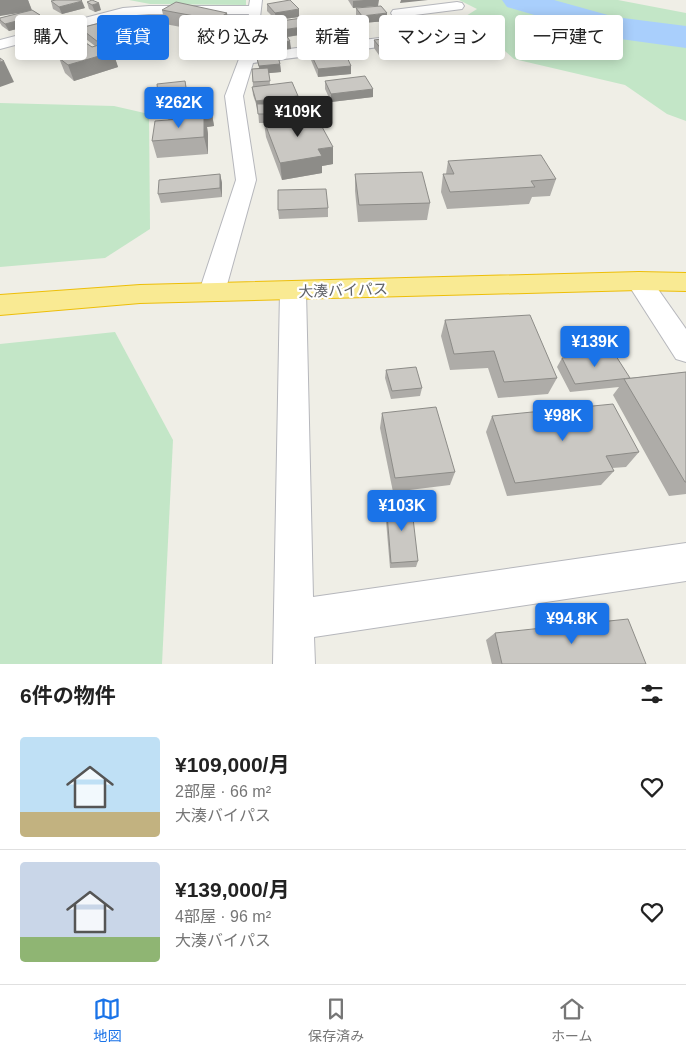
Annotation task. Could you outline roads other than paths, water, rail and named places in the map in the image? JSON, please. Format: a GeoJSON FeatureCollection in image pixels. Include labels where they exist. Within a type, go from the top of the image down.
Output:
{"type":"FeatureCollection","features":[{"type":"Feature","properties":{"kind":"highway","name":"大湊バイパス"},"geometry":{"type":"LineString","coordinates":[[0,305],[140,294],[639,281],[686,282]]}},
{"type":"Feature","properties":{"kind":"street"},"geometry":{"type":"LineString","coordinates":[[0,45],[123,12],[256,5]]}},
{"type":"Feature","properties":{"kind":"street"},"geometry":{"type":"LineString","coordinates":[[400,15],[398,12],[457,6]]}},
{"type":"Feature","properties":{"kind":"street"},"geometry":{"type":"LineString","coordinates":[[287,54],[379,43]]}},
{"type":"Feature","properties":{"kind":"street"},"geometry":{"type":"LineString","coordinates":[[212,292],[246,180],[234,96],[247,60]]}},
{"type":"Feature","properties":{"kind":"street"},"geometry":{"type":"LineString","coordinates":[[639,281],[686,351]]}},
{"type":"Feature","properties":{"kind":"street"},"geometry":{"type":"LineString","coordinates":[[293,291],[294,664]]}},
{"type":"Feature","properties":{"kind":"street"},"geometry":{"type":"LineString","coordinates":[[295,620],[686,562]]}},
{"type":"Feature","properties":{"kind":"waterway"},"geometry":{"type":"LineString","coordinates":[[518,0],[613,27],[686,37]]}}]}
